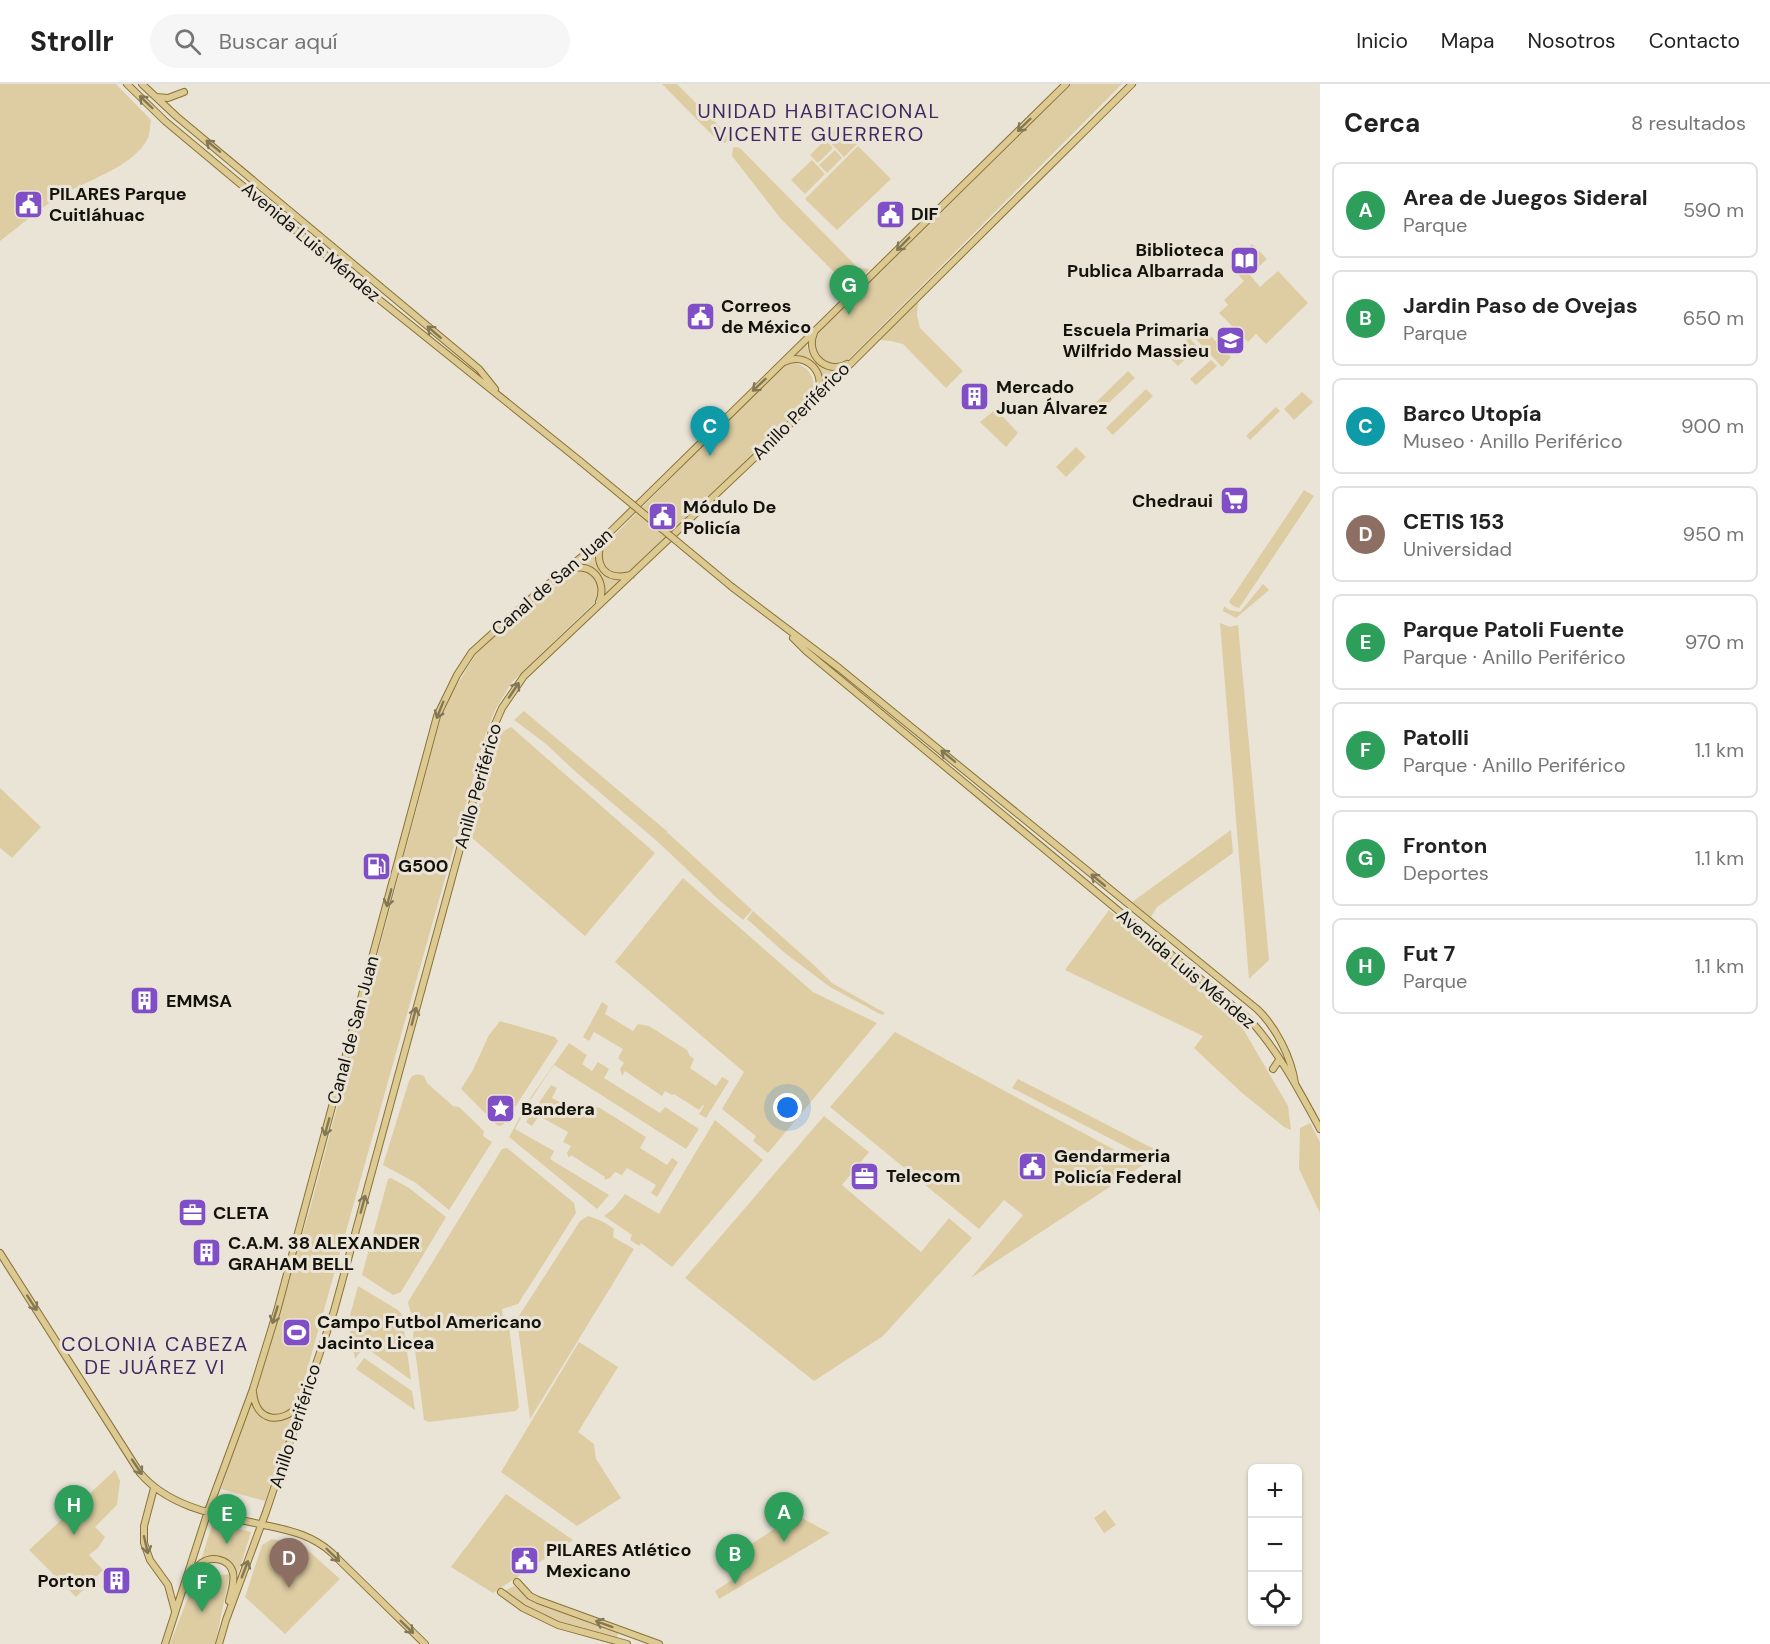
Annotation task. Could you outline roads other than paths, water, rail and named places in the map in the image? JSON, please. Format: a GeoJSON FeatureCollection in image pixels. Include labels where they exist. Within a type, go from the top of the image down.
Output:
{"type":"FeatureCollection","features":[{"type":"Feature","properties":{"kind":"main road","name":"Avenida Luis Méndez"},"geometry":{"type":"LineString","coordinates":[[128,84],[165,121],[380,301],[473,377],[500,395],[732,587],[839,668],[1257,1009],[1268,1022],[1286,1053],[1295,1083]]}},
{"type":"Feature","properties":{"kind":"main road","name":"Avenida Luis Méndez"},"geometry":{"type":"LineString","coordinates":[[142,84],[479,369],[500,395]]}},
{"type":"Feature","properties":{"kind":"main road"},"geometry":{"type":"LineString","coordinates":[[780,365],[1066,84]]}},
{"type":"Feature","properties":{"kind":"main road","name":"Anillo Periférico"},"geometry":{"type":"LineString","coordinates":[[219,1644],[334,1311],[492,731],[502,708],[521,680],[816,397],[1132,84]]}},
{"type":"Feature","properties":{"kind":"main road"},"geometry":{"type":"LineString","coordinates":[[154,96],[168,98],[184,92]]}},
{"type":"Feature","properties":{"kind":"main road"},"geometry":{"type":"LineString","coordinates":[[816,330],[812,339],[812,349],[819,361],[834,368],[844,366],[853,360]]}},
{"type":"Feature","properties":{"kind":"main road"},"geometry":{"type":"LineString","coordinates":[[780,365],[789,360],[799,359],[814,367],[820,378],[820,388],[816,397]]}},
{"type":"Feature","properties":{"kind":"main road","name":"Canal de San Juan"},"geometry":{"type":"LineString","coordinates":[[165,1644],[208,1511],[253,1389],[284,1286],[437,716],[457,675],[472,652],[536,594],[601,541],[780,365]]}},
{"type":"Feature","properties":{"kind":"main road"},"geometry":{"type":"LineString","coordinates":[[601,541],[598,558],[603,569],[616,577],[632,574]]}},
{"type":"Feature","properties":{"kind":"main road"},"geometry":{"type":"LineString","coordinates":[[564,572],[580,567],[597,574],[602,594],[597,605]]}},
{"type":"Feature","properties":{"kind":"main road","name":"Avenida Luis Méndez"},"geometry":{"type":"LineString","coordinates":[[780,625],[806,651],[1250,1020],[1265,1037],[1295,1083]]}},
{"type":"Feature","properties":{"kind":"main road"},"geometry":{"type":"LineString","coordinates":[[1273,1069],[1279,1060]]}},
{"type":"Feature","properties":{"kind":"main road"},"geometry":{"type":"LineString","coordinates":[[1295,1083],[1320,1130]]}},
{"type":"Feature","properties":{"kind":"main road"},"geometry":{"type":"LineString","coordinates":[[0,1253],[140,1473],[154,1488],[175,1500],[208,1511],[296,1532],[315,1540],[332,1553],[425,1644]]}},
{"type":"Feature","properties":{"kind":"main road"},"geometry":{"type":"LineString","coordinates":[[253,1389],[257,1406],[270,1417],[278,1419],[286,1417],[302,1403]]}},
{"type":"Feature","properties":{"kind":"main road"},"geometry":{"type":"LineString","coordinates":[[154,1488],[144,1526],[144,1543],[150,1560],[168,1585],[176,1607]]}},
{"type":"Feature","properties":{"kind":"main road"},"geometry":{"type":"LineString","coordinates":[[176,1607],[197,1566],[211,1559],[221,1560],[229,1564],[233,1576],[226,1620]]}},
{"type":"Feature","properties":{"kind":"main road"},"geometry":{"type":"LineString","coordinates":[[517,1582],[530,1596],[538,1600],[659,1644]]}},
{"type":"Feature","properties":{"kind":"main road"},"geometry":{"type":"LineString","coordinates":[[501,1592],[523,1608],[558,1625],[627,1644]]}},
{"type":"Feature","properties":{"kind":"place","name":"PILARES Parque Cuitláhuac"},"geometry":{"type":"Point","coordinates":[28,204]}},
{"type":"Feature","properties":{"kind":"place","name":"DIF"},"geometry":{"type":"Point","coordinates":[890,214]}},
{"type":"Feature","properties":{"kind":"place","name":"Biblioteca Publica Albarrada"},"geometry":{"type":"Point","coordinates":[1245,260]}},
{"type":"Feature","properties":{"kind":"place","name":"Fronton"},"geometry":{"type":"Point","coordinates":[849,315]}},
{"type":"Feature","properties":{"kind":"place","name":"Correos de México"},"geometry":{"type":"Point","coordinates":[700,316]}},
{"type":"Feature","properties":{"kind":"place","name":"Escuela Primaria Wilfrido Massieu"},"geometry":{"type":"Point","coordinates":[1230,340]}},
{"type":"Feature","properties":{"kind":"place","name":"Mercado Juan Álvarez"},"geometry":{"type":"Point","coordinates":[975,397]}},
{"type":"Feature","properties":{"kind":"place","name":"Barco Utopía"},"geometry":{"type":"Point","coordinates":[710,456]}},
{"type":"Feature","properties":{"kind":"place","name":"Chedraui"},"geometry":{"type":"Point","coordinates":[1234,501]}},
{"type":"Feature","properties":{"kind":"place","name":"Módulo De Policía"},"geometry":{"type":"Point","coordinates":[662,517]}},
{"type":"Feature","properties":{"kind":"place","name":"G500"},"geometry":{"type":"Point","coordinates":[377,866]}},
{"type":"Feature","properties":{"kind":"place","name":"EMMSA"},"geometry":{"type":"Point","coordinates":[145,1001]}},
{"type":"Feature","properties":{"kind":"place","name":"Bandera"},"geometry":{"type":"Point","coordinates":[500,1109]}},
{"type":"Feature","properties":{"kind":"place","name":"Gendarmeria Policía Federal"},"geometry":{"type":"Point","coordinates":[1033,1166]}},
{"type":"Feature","properties":{"kind":"place","name":"Telecom"},"geometry":{"type":"Point","coordinates":[865,1176]}},
{"type":"Feature","properties":{"kind":"place","name":"CLETA"},"geometry":{"type":"Point","coordinates":[192,1213]}},
{"type":"Feature","properties":{"kind":"place","name":"C.A.M. 38 ALEXANDER GRAHAM BELL"},"geometry":{"type":"Point","coordinates":[207,1253]}},
{"type":"Feature","properties":{"kind":"place","name":"Campo Futbol Americano Jacinto Licea"},"geometry":{"type":"Point","coordinates":[296,1332]}},
{"type":"Feature","properties":{"kind":"place","name":"Fut 7"},"geometry":{"type":"Point","coordinates":[74,1535]}},
{"type":"Feature","properties":{"kind":"place","name":"Area de Juegos Sideral"},"geometry":{"type":"Point","coordinates":[784,1542]}},
{"type":"Feature","properties":{"kind":"place","name":"Parque Patoli Fuente"},"geometry":{"type":"Point","coordinates":[227,1544]}},
{"type":"Feature","properties":{"kind":"place","name":"PILARES Atlético Mexicano"},"geometry":{"type":"Point","coordinates":[525,1560]}},
{"type":"Feature","properties":{"kind":"place","name":"Porton"},"geometry":{"type":"Point","coordinates":[117,1581]}},
{"type":"Feature","properties":{"kind":"place","name":"Jardin Paso de Ovejas"},"geometry":{"type":"Point","coordinates":[735,1584]}},
{"type":"Feature","properties":{"kind":"place","name":"CETIS 153"},"geometry":{"type":"Point","coordinates":[289,1588]}},
{"type":"Feature","properties":{"kind":"place","name":"Patolli"},"geometry":{"type":"Point","coordinates":[202,1612]}},
{"type":"Feature","properties":{"kind":"district","name":"UNIDAD HABITACIONAL VICENTE GUERRERO"},"geometry":{"type":"Point","coordinates":[819,122]}},
{"type":"Feature","properties":{"kind":"district","name":"COLONIA CABEZA DE JUÁREZ VI"},"geometry":{"type":"Point","coordinates":[155,1356]}}]}
